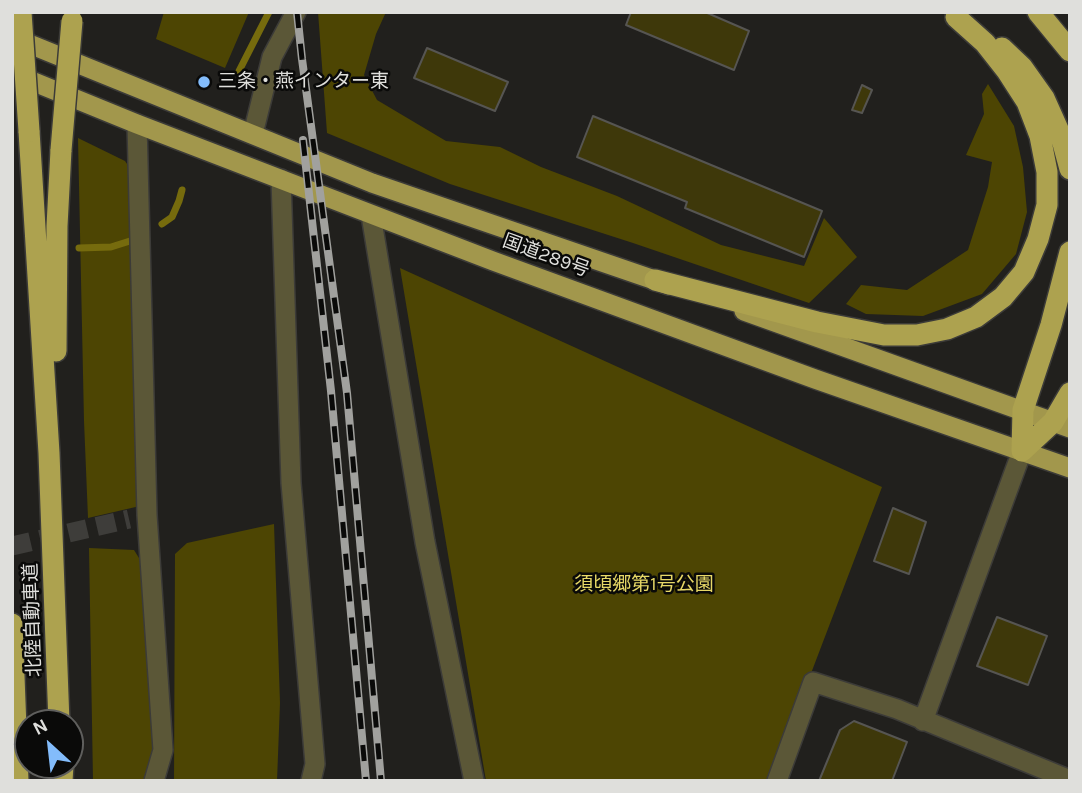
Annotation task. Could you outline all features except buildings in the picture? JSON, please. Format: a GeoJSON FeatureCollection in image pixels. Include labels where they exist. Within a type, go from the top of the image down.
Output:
{"type":"FeatureCollection","features":[{"type":"Feature","properties":{"kind":"highway","name":"北陸自動車道"},"geometry":{"type":"LineString","coordinates":[[21,12],[49,453],[58,709]]}},
{"type":"Feature","properties":{"kind":"highway"},"geometry":{"type":"LineString","coordinates":[[1038,12],[1070,51]]}},
{"type":"Feature","properties":{"kind":"highway"},"geometry":{"type":"LineString","coordinates":[[951,15],[993,40],[1022,67],[1044,98],[1061,136],[1070,169]]}},
{"type":"Feature","properties":{"kind":"highway"},"geometry":{"type":"LineString","coordinates":[[655,280],[817,322],[884,335],[917,335],[947,329],[976,317],[1003,297],[1024,272],[1038,239],[1047,205],[1047,172],[1040,136],[1027,103],[985,43],[951,15]]}},
{"type":"Feature","properties":{"kind":"highway"},"geometry":{"type":"LineString","coordinates":[[66,709],[68,666],[55,337],[61,150],[73,17]]}},
{"type":"Feature","properties":{"kind":"highway","name":"国道289号"},"geometry":{"type":"LineString","coordinates":[[12,37],[372,183],[655,280],[1062,425]]}},
{"type":"Feature","properties":{"kind":"highway","name":"国道289号"},"geometry":{"type":"LineString","coordinates":[[12,73],[493,261],[815,379],[1070,468]]}},
{"type":"Feature","properties":{"kind":"highway"},"geometry":{"type":"LineString","coordinates":[[1022,451],[1023,410],[1051,326],[1070,252]]}},
{"type":"Feature","properties":{"kind":"highway"},"geometry":{"type":"LineString","coordinates":[[1022,451],[1062,425],[1070,393]]}},
{"type":"Feature","properties":{"kind":"highway","name":"北陸自動車道"},"geometry":{"type":"LineString","coordinates":[[12,624],[18,780]]}},
{"type":"Feature","properties":{"kind":"street"},"geometry":{"type":"LineString","coordinates":[[253,134],[271,57],[296,12]]}},
{"type":"Feature","properties":{"kind":"street"},"geometry":{"type":"LineString","coordinates":[[137,124],[138,517],[163,750],[154,781]]}},
{"type":"Feature","properties":{"kind":"street"},"geometry":{"type":"LineString","coordinates":[[281,179],[291,483],[315,764],[311,781]]}},
{"type":"Feature","properties":{"kind":"street"},"geometry":{"type":"LineString","coordinates":[[371,215],[425,542],[474,781]]}},
{"type":"Feature","properties":{"kind":"street"},"geometry":{"type":"LineString","coordinates":[[923,721],[1022,451]]}},
{"type":"Feature","properties":{"kind":"street"},"geometry":{"type":"LineString","coordinates":[[777,781],[813,682],[897,709],[1070,780]]}},
{"type":"Feature","properties":{"kind":"green space"},"geometry":{"type":"Polygon","coordinates":[[[164,12],[249,12],[225,68],[156,39],[164,12]]]}},
{"type":"Feature","properties":{"kind":"green space"},"geometry":{"type":"Polygon","coordinates":[[[318,12],[386,12],[376,34],[364,75],[377,100],[446,141],[500,147],[541,167],[617,196],[721,245],[804,266],[824,218],[857,257],[809,303],[450,184],[327,133],[318,12]]]}},
{"type":"Feature","properties":{"kind":"green space"},"geometry":{"type":"Polygon","coordinates":[[[988,84],[1014,126],[1023,167],[1027,212],[1016,254],[982,294],[923,316],[866,314],[846,304],[861,285],[907,290],[968,250],[988,187],[992,162],[966,155],[984,114],[982,94],[988,84]]]}},
{"type":"Feature","properties":{"kind":"green space"},"geometry":{"type":"Polygon","coordinates":[[[78,138],[125,161],[134,174],[129,230],[140,506],[88,518],[84,421],[78,138]]]}},
{"type":"Feature","properties":{"kind":"green space","name":"須頃郷第1号公園"},"geometry":{"type":"Polygon","coordinates":[[[400,268],[882,487],[770,781],[486,781],[400,268]]]}},
{"type":"Feature","properties":{"kind":"green space"},"geometry":{"type":"Polygon","coordinates":[[[274,524],[280,703],[277,781],[174,781],[175,554],[187,543],[274,524]]]}},
{"type":"Feature","properties":{"kind":"green space"},"geometry":{"type":"Polygon","coordinates":[[[89,548],[134,550],[144,566],[154,753],[153,781],[93,781],[89,548]]]}},
{"type":"Feature","properties":{"kind":"waterway"},"geometry":{"type":"LineString","coordinates":[[239,71],[269,12]]}},
{"type":"Feature","properties":{"kind":"waterway"},"geometry":{"type":"LineString","coordinates":[[162,224],[172,217],[182,190]]}},
{"type":"Feature","properties":{"kind":"waterway"},"geometry":{"type":"LineString","coordinates":[[79,248],[111,247],[130,241]]}},
{"type":"Feature","properties":{"kind":"tunnel"},"geometry":{"type":"LineString","coordinates":[[12,546],[129,519]]}},
{"type":"Feature","properties":{"kind":"railway"},"geometry":{"type":"LineString","coordinates":[[297,12],[347,393],[381,781]]}},
{"type":"Feature","properties":{"kind":"railway"},"geometry":{"type":"LineString","coordinates":[[303,140],[331,391],[366,781]]}},
{"type":"Feature","properties":{"kind":"place","name":"三条・燕インター東"},"geometry":{"type":"Point","coordinates":[204,82]}}]}
